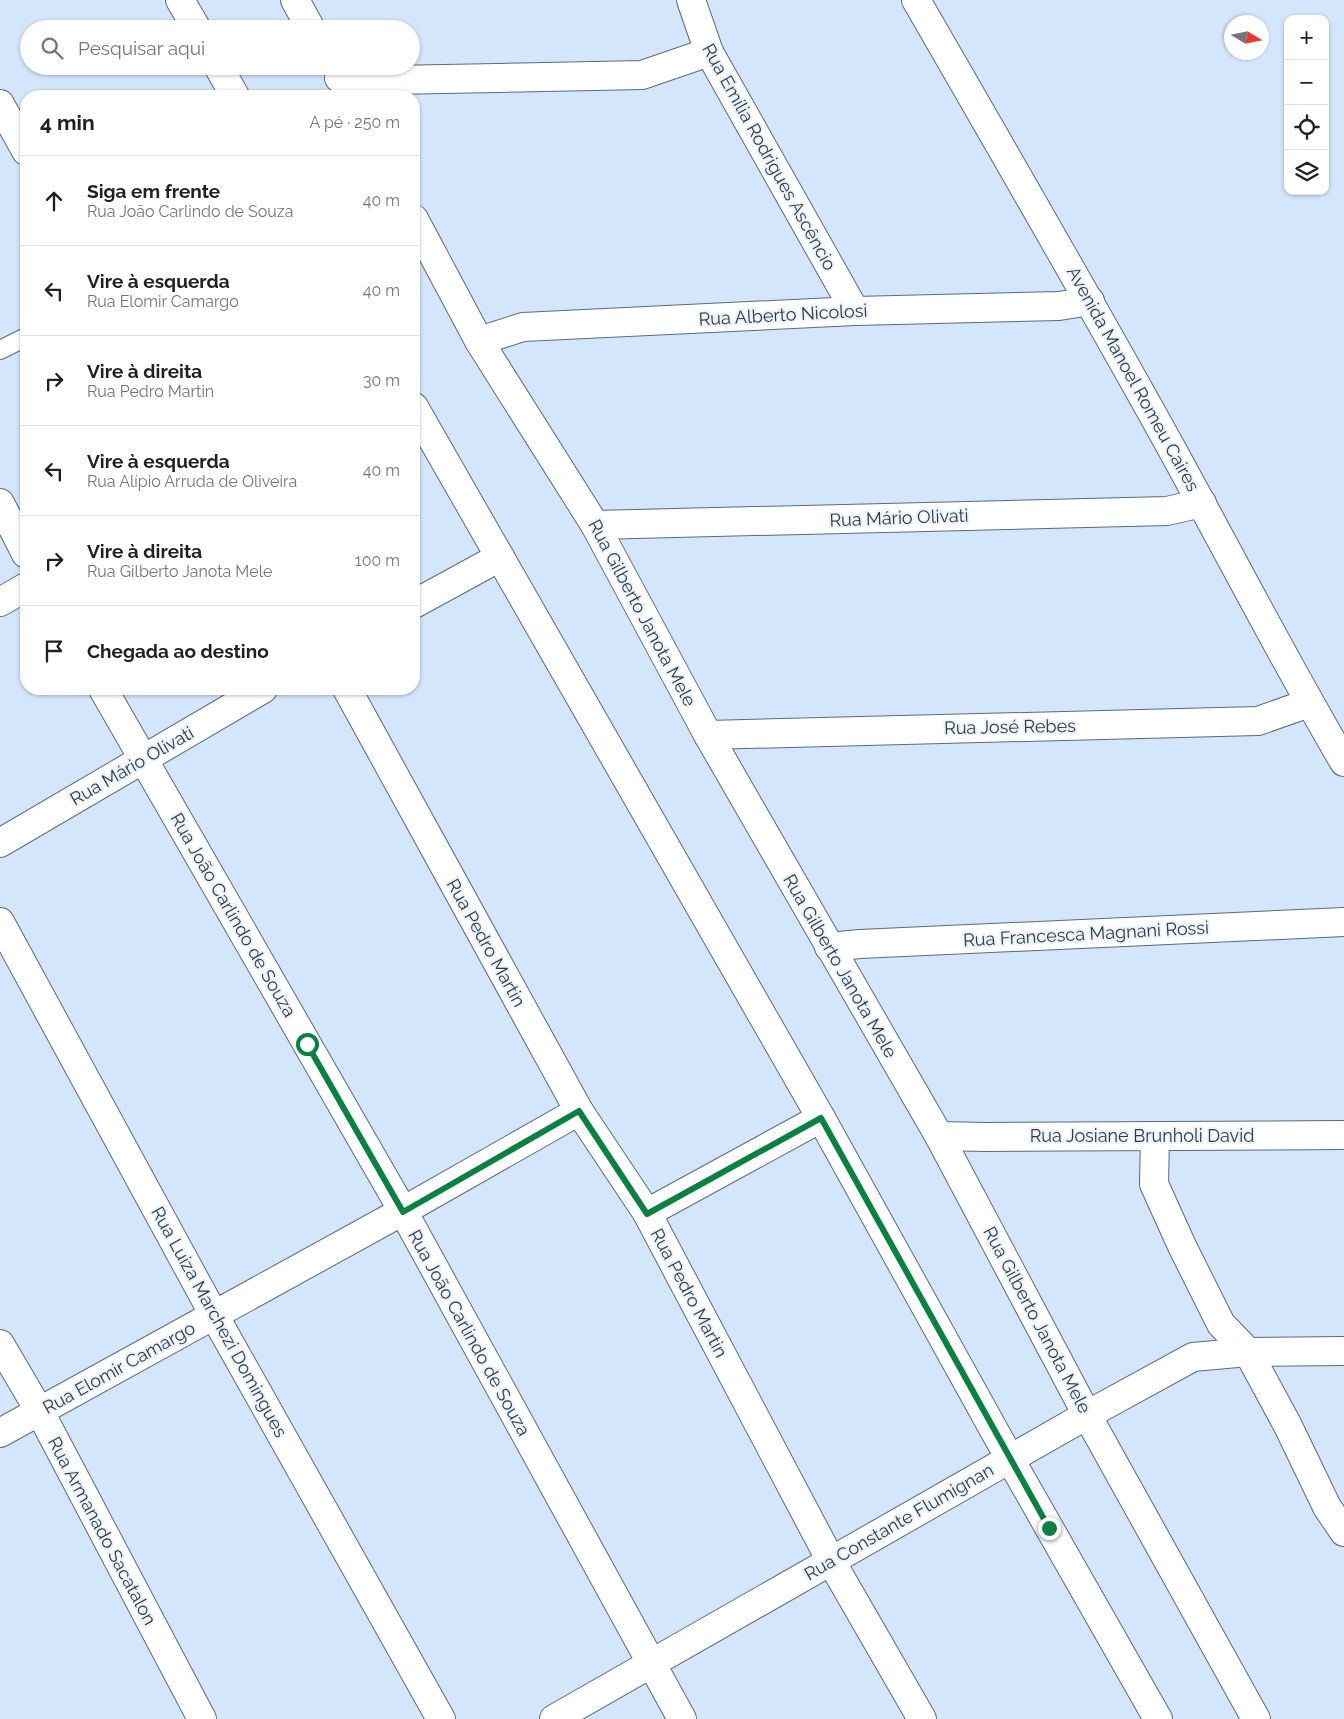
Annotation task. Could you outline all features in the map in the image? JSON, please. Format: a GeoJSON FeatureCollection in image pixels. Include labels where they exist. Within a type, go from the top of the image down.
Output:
{"type":"FeatureCollection","features":[{"type":"Feature","properties":{"kind":"street"},"geometry":{"type":"LineString","coordinates":[[180,0],[191,20]]}},
{"type":"Feature","properties":{"kind":"street"},"geometry":{"type":"LineString","coordinates":[[295,0],[306,20]]}},
{"type":"Feature","properties":{"kind":"street","name":"Rua Emília Rodrigues Ascêncio"},"geometry":{"type":"LineString","coordinates":[[691,0],[708,52],[855,311]]}},
{"type":"Feature","properties":{"kind":"street","name":"Avenida Manoel Romeu Caires"},"geometry":{"type":"LineString","coordinates":[[916,0],[1090,301],[1202,503],[1309,703],[1344,762]]}},
{"type":"Feature","properties":{"kind":"street"},"geometry":{"type":"LineString","coordinates":[[340,80],[642,75],[708,52]]}},
{"type":"Feature","properties":{"kind":"street"},"geometry":{"type":"LineString","coordinates":[[223,75],[232,90]]}},
{"type":"Feature","properties":{"kind":"street"},"geometry":{"type":"LineString","coordinates":[[0,104],[20,140]]}},
{"type":"Feature","properties":{"kind":"street","name":"Rua Gilberto Janota Mele"},"geometry":{"type":"LineString","coordinates":[[420,230],[478,341],[595,525],[708,735],[939,1136],[1087,1415],[1256,1719]]}},
{"type":"Feature","properties":{"kind":"street","name":"Rua Alberto Nicolosi"},"geometry":{"type":"LineString","coordinates":[[478,341],[523,327],[855,311],[1059,306],[1090,301]]}},
{"type":"Feature","properties":{"kind":"street"},"geometry":{"type":"LineString","coordinates":[[420,417],[821,1118],[1010,1459],[1158,1719]]}},
{"type":"Feature","properties":{"kind":"street"},"geometry":{"type":"LineString","coordinates":[[0,503],[20,542]]}},
{"type":"Feature","properties":{"kind":"street","name":"Rua Mário Olivati"},"geometry":{"type":"LineString","coordinates":[[595,525],[1167,510],[1202,503]]}},
{"type":"Feature","properties":{"kind":"street"},"geometry":{"type":"LineString","coordinates":[[420,601],[500,557]]}},
{"type":"Feature","properties":{"kind":"street"},"geometry":{"type":"LineString","coordinates":[[0,602],[20,590]]}},
{"type":"Feature","properties":{"kind":"street","name":"Rua João Carlindo de Souza"},"geometry":{"type":"LineString","coordinates":[[108,695],[403,1212],[682,1719]]}},
{"type":"Feature","properties":{"kind":"street","name":"Rua Mário Olivati"},"geometry":{"type":"LineString","coordinates":[[0,844],[253,695]]}},
{"type":"Feature","properties":{"kind":"street","name":"Rua Pedro Martin"},"geometry":{"type":"LineString","coordinates":[[350,695],[579,1111],[647,1214],[831,1561],[922,1719]]}},
{"type":"Feature","properties":{"kind":"street","name":"Rua José Rebes"},"geometry":{"type":"LineString","coordinates":[[708,735],[1258,721],[1309,703]]}},
{"type":"Feature","properties":{"kind":"street","name":"Rua Luiza Marchezi Domingues"},"geometry":{"type":"LineString","coordinates":[[0,922],[214,1315],[441,1719]]}},
{"type":"Feature","properties":{"kind":"street","name":"Rua Francesca Magnani Rossi"},"geometry":{"type":"LineString","coordinates":[[829,947],[1344,922]]}},
{"type":"Feature","properties":{"kind":"street","name":"Rua Elomir Camargo"},"geometry":{"type":"LineString","coordinates":[[0,1433],[403,1212],[579,1111]]}},
{"type":"Feature","properties":{"kind":"street"},"geometry":{"type":"LineString","coordinates":[[647,1214],[821,1118]]}},
{"type":"Feature","properties":{"kind":"street","name":"Rua Josiane Brunholi David"},"geometry":{"type":"LineString","coordinates":[[939,1136],[1344,1135]]}},
{"type":"Feature","properties":{"kind":"street"},"geometry":{"type":"LineString","coordinates":[[1156,1136],[1154,1184],[1182,1246],[1221,1324],[1248,1352],[1288,1426],[1327,1507],[1344,1532]]}},
{"type":"Feature","properties":{"kind":"street","name":"Rua Armanado Sacatalon"},"geometry":{"type":"LineString","coordinates":[[0,1344],[40,1412],[202,1719]]}},
{"type":"Feature","properties":{"kind":"street","name":"Rua Constante Flumignan"},"geometry":{"type":"LineString","coordinates":[[554,1719],[1087,1415],[1194,1357],[1248,1352],[1344,1351]]}},
{"type":"Feature","properties":{"kind":"lane"},"geometry":{"type":"LineString","coordinates":[[0,350],[20,340]]}},
{"type":"Feature","properties":{"kind":"route"},"geometry":{"type":"LineString","coordinates":[[307,1044],[403,1212],[579,1111],[647,1214],[821,1118],[1049,1528]]}}]}
